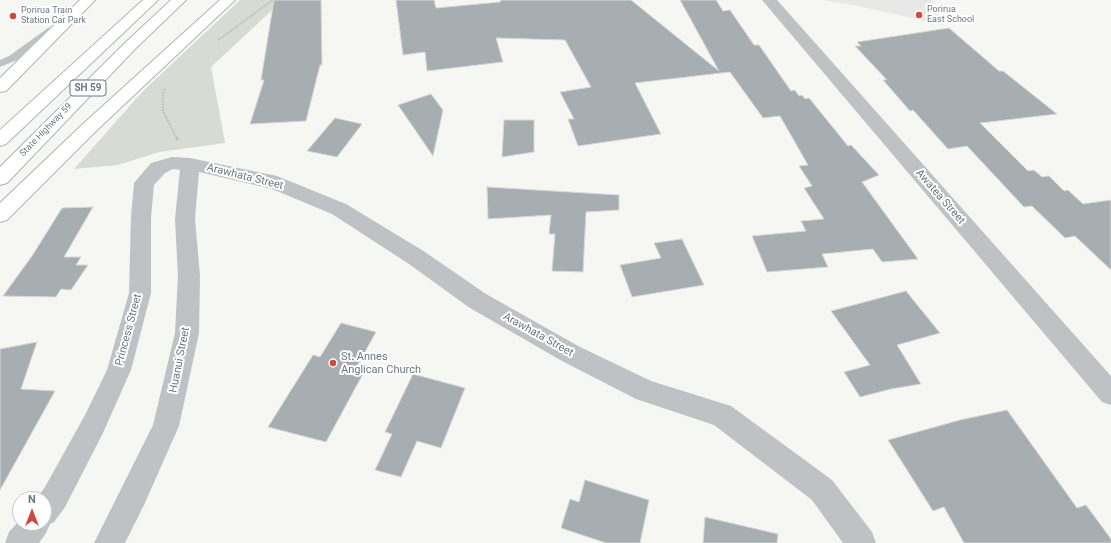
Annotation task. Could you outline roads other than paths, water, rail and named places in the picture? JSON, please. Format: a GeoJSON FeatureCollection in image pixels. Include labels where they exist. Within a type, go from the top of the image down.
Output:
{"type":"FeatureCollection","features":[{"type":"Feature","properties":{"kind":"main road"},"geometry":{"type":"LineString","coordinates":[[0,87],[88,0]]}},
{"type":"Feature","properties":{"kind":"main road","name":"SH 59"},"geometry":{"type":"LineString","coordinates":[[0,140],[151,0]]}},
{"type":"Feature","properties":{"kind":"main road","name":"State Highway 59"},"geometry":{"type":"LineString","coordinates":[[0,178],[131,45],[179,0]]}},
{"type":"Feature","properties":{"kind":"main road"},"geometry":{"type":"LineString","coordinates":[[0,215],[90,127],[228,0]]}},
{"type":"Feature","properties":{"kind":"street","name":"Awatea Street"},"geometry":{"type":"LineString","coordinates":[[769,0],[1111,394]]}},
{"type":"Feature","properties":{"kind":"street","name":"Princess Street"},"geometry":{"type":"LineString","coordinates":[[52,501],[94,424],[119,370],[140,293],[141,217],[144,183],[158,168],[172,163],[190,164]]}},
{"type":"Feature","properties":{"kind":"street","name":"Huanui Street"},"geometry":{"type":"LineString","coordinates":[[109,543],[134,495],[166,426],[187,333],[189,276],[185,219],[190,164]]}},
{"type":"Feature","properties":{"kind":"street","name":"Arawhata Street"},"geometry":{"type":"LineString","coordinates":[[190,164],[278,183],[339,209],[417,258],[478,301],[571,354],[645,391],[722,415],[822,490],[861,543]]}},
{"type":"Feature","properties":{"kind":"street"},"geometry":{"type":"LineString","coordinates":[[20,543],[30,531]]}},
{"type":"Feature","properties":{"kind":"lane"},"geometry":{"type":"LineString","coordinates":[[0,64],[13,58],[39,40],[88,0]]}},
{"type":"Feature","properties":{"kind":"place","name":"Porirua East School"},"geometry":{"type":"Point","coordinates":[919,15]}},
{"type":"Feature","properties":{"kind":"place","name":"Porirua Train Station Car Park"},"geometry":{"type":"Point","coordinates":[13,16]}},
{"type":"Feature","properties":{"kind":"place","name":"St. Annes Anglican Church"},"geometry":{"type":"Point","coordinates":[333,363]}}]}
